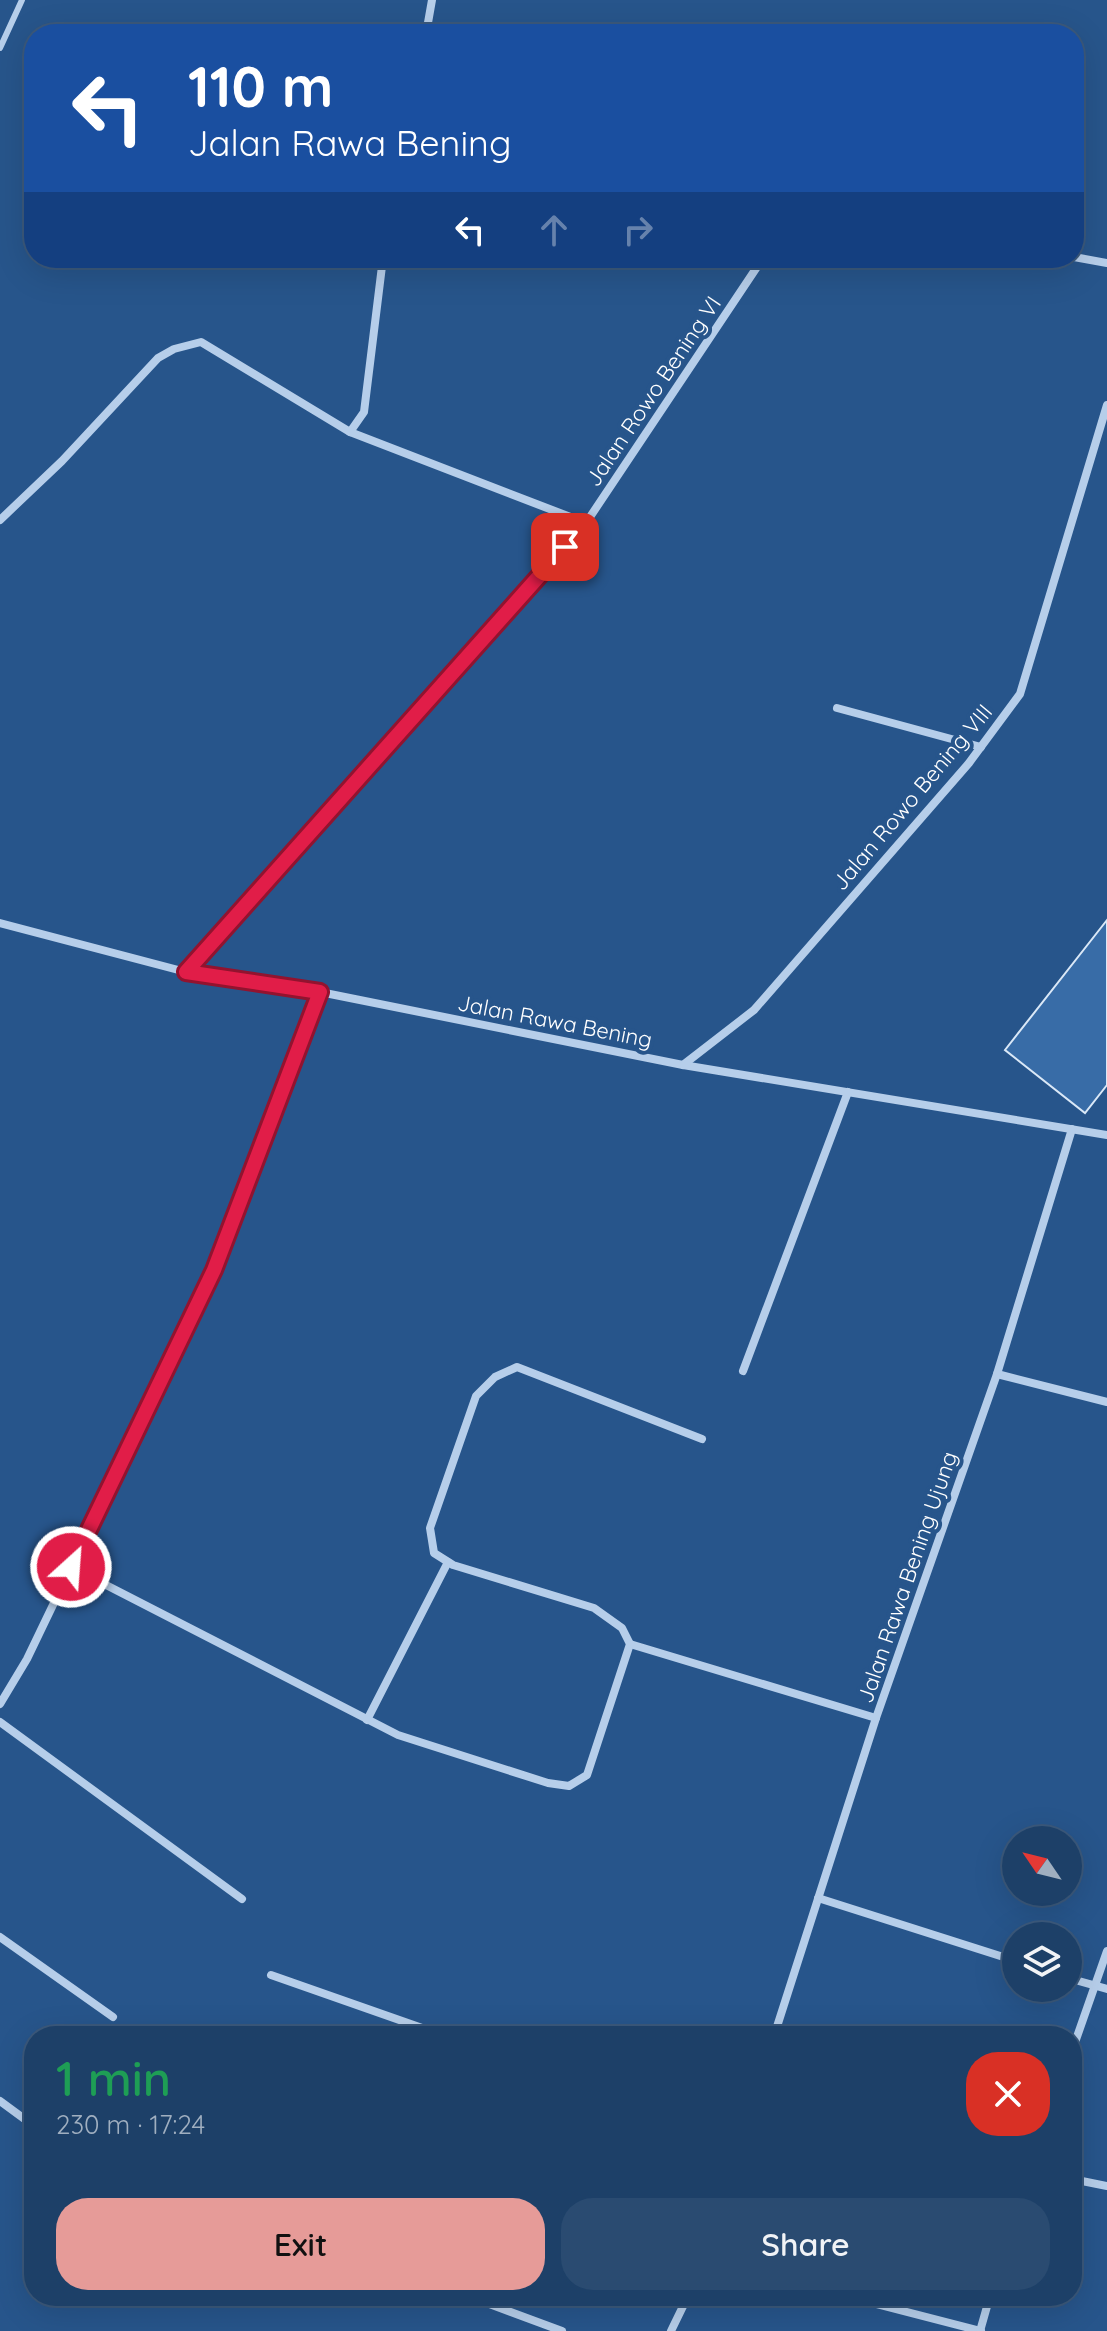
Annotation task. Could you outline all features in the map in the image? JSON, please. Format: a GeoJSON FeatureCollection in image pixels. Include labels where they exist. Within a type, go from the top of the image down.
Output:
{"type":"FeatureCollection","features":[{"type":"Feature","properties":{"kind":"street"},"geometry":{"type":"LineString","coordinates":[[428,24],[432,0]]}},
{"type":"Feature","properties":{"kind":"street"},"geometry":{"type":"LineString","coordinates":[[1084,259],[1107,263]]}},
{"type":"Feature","properties":{"kind":"street"},"geometry":{"type":"LineString","coordinates":[[350,432],[364,412],[382,268]]}},
{"type":"Feature","properties":{"kind":"street","name":"Jalan Rowo Bening VI"},"geometry":{"type":"LineString","coordinates":[[186,972],[586,523],[756,268]]}},
{"type":"Feature","properties":{"kind":"street"},"geometry":{"type":"LineString","coordinates":[[0,520],[82,441],[158,358],[174,349],[201,342],[350,432],[586,523]]}},
{"type":"Feature","properties":{"kind":"street","name":"Jalan Rowo Bening VIII"},"geometry":{"type":"LineString","coordinates":[[683,1065],[754,1010],[981,747],[1020,694],[1107,405]]}},
{"type":"Feature","properties":{"kind":"street"},"geometry":{"type":"LineString","coordinates":[[837,708],[981,747]]}},
{"type":"Feature","properties":{"kind":"street","name":"Jalan Rawa Bening"},"geometry":{"type":"LineString","coordinates":[[0,923],[186,972],[320,992],[683,1065],[1107,1135]]}},
{"type":"Feature","properties":{"kind":"street"},"geometry":{"type":"LineString","coordinates":[[0,1704],[27,1659],[214,1270],[320,992]]}},
{"type":"Feature","properties":{"kind":"street"},"geometry":{"type":"LineString","coordinates":[[743,1371],[848,1092]]}},
{"type":"Feature","properties":{"kind":"street","name":"Jalan Rawa Bening Ujung"},"geometry":{"type":"LineString","coordinates":[[777,2026],[876,1718],[997,1374],[1072,1129]]}},
{"type":"Feature","properties":{"kind":"street"},"geometry":{"type":"LineString","coordinates":[[71,1567],[398,1735],[548,1783],[569,1786],[587,1775],[630,1644],[622,1628],[594,1608],[448,1562],[434,1553],[430,1528],[476,1396],[495,1377],[517,1367],[702,1439]]}},
{"type":"Feature","properties":{"kind":"street"},"geometry":{"type":"LineString","coordinates":[[997,1374],[1107,1402]]}},
{"type":"Feature","properties":{"kind":"street"},"geometry":{"type":"LineString","coordinates":[[367,1720],[448,1562]]}},
{"type":"Feature","properties":{"kind":"street"},"geometry":{"type":"LineString","coordinates":[[630,1644],[876,1718]]}},
{"type":"Feature","properties":{"kind":"street"},"geometry":{"type":"LineString","coordinates":[[0,1722],[242,1899]]}},
{"type":"Feature","properties":{"kind":"street"},"geometry":{"type":"LineString","coordinates":[[818,1898],[1002,1957]]}},
{"type":"Feature","properties":{"kind":"street"},"geometry":{"type":"LineString","coordinates":[[0,1937],[113,2017]]}},
{"type":"Feature","properties":{"kind":"street"},"geometry":{"type":"LineString","coordinates":[[1081,2026],[1107,1951]]}},
{"type":"Feature","properties":{"kind":"street"},"geometry":{"type":"LineString","coordinates":[[271,1975],[416,2026]]}},
{"type":"Feature","properties":{"kind":"street"},"geometry":{"type":"LineString","coordinates":[[1082,1982],[1107,1989]]}},
{"type":"Feature","properties":{"kind":"street"},"geometry":{"type":"LineString","coordinates":[[0,2101],[24,2119]]}},
{"type":"Feature","properties":{"kind":"street"},"geometry":{"type":"LineString","coordinates":[[1082,2181],[1107,2186]]}},
{"type":"Feature","properties":{"kind":"street"},"geometry":{"type":"LineString","coordinates":[[495,2306],[562,2331]]}},
{"type":"Feature","properties":{"kind":"street"},"geometry":{"type":"LineString","coordinates":[[671,2331],[683,2306]]}},
{"type":"Feature","properties":{"kind":"street"},"geometry":{"type":"LineString","coordinates":[[884,2306],[980,2331],[987,2306]]}},
{"type":"Feature","properties":{"kind":"lane"},"geometry":{"type":"LineString","coordinates":[[0,48],[22,0]]}},
{"type":"Feature","properties":{"kind":"building"},"geometry":{"type":"Polygon","coordinates":[[[1107,920],[1107,1085],[1085,1113],[1005,1050],[1107,920]]]}},
{"type":"Feature","properties":{"kind":"route"},"geometry":{"type":"LineString","coordinates":[[71,1567],[214,1270],[320,992],[186,972],[565,547]]}}]}
